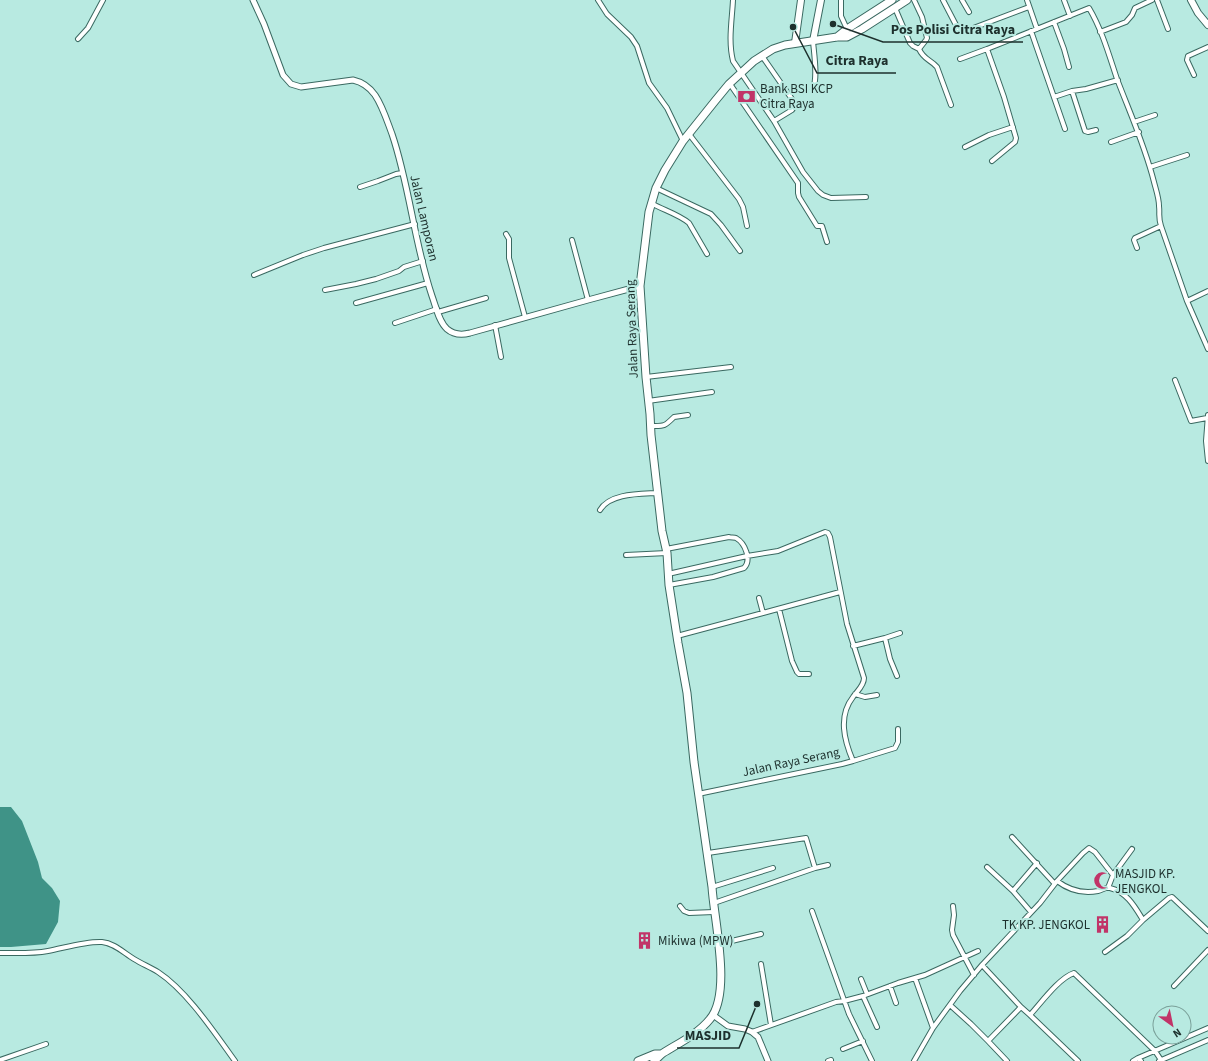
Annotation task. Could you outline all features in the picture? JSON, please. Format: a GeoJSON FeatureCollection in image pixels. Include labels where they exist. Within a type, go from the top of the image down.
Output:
{"type":"FeatureCollection","features":[{"type":"Feature","properties":{"kind":"highway","name":"Jalan Raya Serang"},"geometry":{"type":"LineString","coordinates":[[837,37],[892,0]]}},
{"type":"Feature","properties":{"kind":"highway","name":"Jalan Raya Serang"},"geometry":{"type":"LineString","coordinates":[[654,1061],[662,1057],[696,1032],[713,1016],[720,996],[721,970],[708,853],[698,794],[687,693],[669,585],[650,426],[640,286],[651,203],[656,188],[665,170],[683,141],[715,101],[741,72],[762,55],[773,49],[795,43],[847,37],[907,0]]}},
{"type":"Feature","properties":{"kind":"highway","name":"Jalan Raya Serang"},"geometry":{"type":"LineString","coordinates":[[638,1061],[654,1054],[662,1057]]}},
{"type":"Feature","properties":{"kind":"main road"},"geometry":{"type":"LineString","coordinates":[[795,43],[801,0]]}},
{"type":"Feature","properties":{"kind":"main road"},"geometry":{"type":"LineString","coordinates":[[813,41],[821,0]]}},
{"type":"Feature","properties":{"kind":"main road"},"geometry":{"type":"LineString","coordinates":[[1191,0],[1198,13],[1208,26]]}},
{"type":"Feature","properties":{"kind":"street"},"geometry":{"type":"LineString","coordinates":[[78,39],[88,28],[103,0]]}},
{"type":"Feature","properties":{"kind":"street","name":"Jalan Lamporan"},"geometry":{"type":"LineString","coordinates":[[253,0],[264,24],[283,75],[291,84],[300,86],[354,80],[359,81],[372,91],[385,113],[398,153],[428,283],[437,311],[444,326],[449,331],[457,334],[470,333],[640,286]]}},
{"type":"Feature","properties":{"kind":"street"},"geometry":{"type":"LineString","coordinates":[[598,0],[607,14],[631,37],[637,46],[649,83],[667,108],[683,141]]}},
{"type":"Feature","properties":{"kind":"street"},"geometry":{"type":"LineString","coordinates":[[733,0],[730,50],[734,61],[774,121],[803,172],[823,195],[831,198],[866,197]]}},
{"type":"Feature","properties":{"kind":"street"},"geometry":{"type":"LineString","coordinates":[[841,0],[841,16],[847,29]]}},
{"type":"Feature","properties":{"kind":"street"},"geometry":{"type":"LineString","coordinates":[[914,0],[924,21],[927,38],[919,49]]}},
{"type":"Feature","properties":{"kind":"street"},"geometry":{"type":"LineString","coordinates":[[943,0],[957,27],[962,31],[974,28],[1029,7]]}},
{"type":"Feature","properties":{"kind":"street"},"geometry":{"type":"LineString","coordinates":[[962,0],[969,12]]}},
{"type":"Feature","properties":{"kind":"street"},"geometry":{"type":"LineString","coordinates":[[1027,0],[1037,29]]}},
{"type":"Feature","properties":{"kind":"street"},"geometry":{"type":"LineString","coordinates":[[1064,0],[1070,16]]}},
{"type":"Feature","properties":{"kind":"street"},"geometry":{"type":"LineString","coordinates":[[1100,32],[1126,22],[1132,15],[1135,8],[1152,0]]}},
{"type":"Feature","properties":{"kind":"street"},"geometry":{"type":"LineString","coordinates":[[1157,0],[1168,30]]}},
{"type":"Feature","properties":{"kind":"street"},"geometry":{"type":"LineString","coordinates":[[895,8],[910,43],[919,49],[926,60],[934,63],[937,67],[951,105]]}},
{"type":"Feature","properties":{"kind":"street"},"geometry":{"type":"LineString","coordinates":[[960,59],[1089,8],[1100,32],[1139,132],[1158,196],[1160,209],[1158,217],[1186,301],[1208,348]]}},
{"type":"Feature","properties":{"kind":"street"},"geometry":{"type":"LineString","coordinates":[[1054,22],[1069,67]]}},
{"type":"Feature","properties":{"kind":"street"},"geometry":{"type":"LineString","coordinates":[[1031,31],[1066,129]]}},
{"type":"Feature","properties":{"kind":"street"},"geometry":{"type":"LineString","coordinates":[[813,41],[816,78],[813,89]]}},
{"type":"Feature","properties":{"kind":"street"},"geometry":{"type":"LineString","coordinates":[[1194,75],[1187,60],[1188,56],[1208,47]]}},
{"type":"Feature","properties":{"kind":"street"},"geometry":{"type":"LineString","coordinates":[[987,49],[1016,138],[1014,142],[992,161]]}},
{"type":"Feature","properties":{"kind":"street"},"geometry":{"type":"LineString","coordinates":[[762,55],[794,102],[794,107],[792,110],[774,121]]}},
{"type":"Feature","properties":{"kind":"street"},"geometry":{"type":"LineString","coordinates":[[1054,97],[1118,80]]}},
{"type":"Feature","properties":{"kind":"street"},"geometry":{"type":"LineString","coordinates":[[730,84],[798,183],[799,197],[817,226],[822,226],[827,242]]}},
{"type":"Feature","properties":{"kind":"street"},"geometry":{"type":"LineString","coordinates":[[1072,91],[1084,131],[1088,132],[1096,130]]}},
{"type":"Feature","properties":{"kind":"street"},"geometry":{"type":"LineString","coordinates":[[1134,122],[1155,115]]}},
{"type":"Feature","properties":{"kind":"street"},"geometry":{"type":"LineString","coordinates":[[965,147],[1013,127]]}},
{"type":"Feature","properties":{"kind":"street"},"geometry":{"type":"LineString","coordinates":[[1112,142],[1139,132]]}},
{"type":"Feature","properties":{"kind":"street"},"geometry":{"type":"LineString","coordinates":[[689,134],[739,199],[743,207],[747,226]]}},
{"type":"Feature","properties":{"kind":"street"},"geometry":{"type":"LineString","coordinates":[[1150,167],[1187,155]]}},
{"type":"Feature","properties":{"kind":"street"},"geometry":{"type":"LineString","coordinates":[[360,187],[402,173]]}},
{"type":"Feature","properties":{"kind":"street"},"geometry":{"type":"LineString","coordinates":[[656,188],[711,214],[740,251]]}},
{"type":"Feature","properties":{"kind":"street"},"geometry":{"type":"LineString","coordinates":[[651,203],[689,223],[707,254]]}},
{"type":"Feature","properties":{"kind":"street"},"geometry":{"type":"LineString","coordinates":[[254,276],[303,255],[324,248],[414,224]]}},
{"type":"Feature","properties":{"kind":"street"},"geometry":{"type":"LineString","coordinates":[[1137,248],[1134,240],[1135,238],[1161,226]]}},
{"type":"Feature","properties":{"kind":"street"},"geometry":{"type":"LineString","coordinates":[[506,234],[509,239],[509,258],[525,317]]}},
{"type":"Feature","properties":{"kind":"street"},"geometry":{"type":"LineString","coordinates":[[572,240],[588,300]]}},
{"type":"Feature","properties":{"kind":"street"},"geometry":{"type":"LineString","coordinates":[[325,290],[356,284],[423,262]]}},
{"type":"Feature","properties":{"kind":"street"},"geometry":{"type":"LineString","coordinates":[[356,303],[428,283]]}},
{"type":"Feature","properties":{"kind":"street"},"geometry":{"type":"LineString","coordinates":[[1186,301],[1208,291]]}},
{"type":"Feature","properties":{"kind":"street"},"geometry":{"type":"LineString","coordinates":[[395,323],[486,298]]}},
{"type":"Feature","properties":{"kind":"street"},"geometry":{"type":"LineString","coordinates":[[495,325],[501,357]]}},
{"type":"Feature","properties":{"kind":"street"},"geometry":{"type":"LineString","coordinates":[[646,377],[731,367]]}},
{"type":"Feature","properties":{"kind":"street"},"geometry":{"type":"LineString","coordinates":[[1175,380],[1191,421],[1208,417],[1206,441],[1208,461]]}},
{"type":"Feature","properties":{"kind":"street"},"geometry":{"type":"LineString","coordinates":[[648,401],[712,392]]}},
{"type":"Feature","properties":{"kind":"street"},"geometry":{"type":"LineString","coordinates":[[650,426],[664,425],[669,423],[674,417],[688,415]]}},
{"type":"Feature","properties":{"kind":"street"},"geometry":{"type":"LineString","coordinates":[[600,510],[606,503],[621,497],[628,495],[657,493]]}},
{"type":"Feature","properties":{"kind":"street","name":"Jalan Raya Serang"},"geometry":{"type":"LineString","coordinates":[[668,574],[747,556],[778,551],[827,532],[830,537],[847,624],[864,681],[847,706],[844,718],[846,741],[853,761],[698,794]]}},
{"type":"Feature","properties":{"kind":"street"},"geometry":{"type":"LineString","coordinates":[[626,555],[666,551],[729,537],[736,538],[743,544],[747,556],[747,565],[744,568],[713,577],[669,585]]}},
{"type":"Feature","properties":{"kind":"street"},"geometry":{"type":"LineString","coordinates":[[677,636],[840,592]]}},
{"type":"Feature","properties":{"kind":"street"},"geometry":{"type":"LineString","coordinates":[[759,598],[763,613]]}},
{"type":"Feature","properties":{"kind":"street"},"geometry":{"type":"LineString","coordinates":[[779,609],[796,670],[799,674],[809,674]]}},
{"type":"Feature","properties":{"kind":"street"},"geometry":{"type":"LineString","coordinates":[[853,646],[900,633]]}},
{"type":"Feature","properties":{"kind":"street"},"geometry":{"type":"LineString","coordinates":[[885,638],[892,665],[897,676]]}},
{"type":"Feature","properties":{"kind":"street"},"geometry":{"type":"LineString","coordinates":[[855,694],[865,697],[876,695]]}},
{"type":"Feature","properties":{"kind":"street"},"geometry":{"type":"LineString","coordinates":[[853,761],[895,748],[898,742],[898,729]]}},
{"type":"Feature","properties":{"kind":"street"},"geometry":{"type":"LineString","coordinates":[[1012,837],[1055,882],[1075,891],[1094,892],[1108,888],[1121,893],[1131,902],[1144,920]]}},
{"type":"Feature","properties":{"kind":"street"},"geometry":{"type":"LineString","coordinates":[[708,853],[806,838],[815,868]]}},
{"type":"Feature","properties":{"kind":"street"},"geometry":{"type":"LineString","coordinates":[[914,1061],[950,1005],[982,965],[1040,903],[1055,882],[1083,853],[1089,848],[1095,852],[1113,875]]}},
{"type":"Feature","properties":{"kind":"street"},"geometry":{"type":"LineString","coordinates":[[1108,888],[1113,875],[1132,849]]}},
{"type":"Feature","properties":{"kind":"street"},"geometry":{"type":"LineString","coordinates":[[1013,891],[1037,863]]}},
{"type":"Feature","properties":{"kind":"street"},"geometry":{"type":"LineString","coordinates":[[713,903],[828,864]]}},
{"type":"Feature","properties":{"kind":"street"},"geometry":{"type":"LineString","coordinates":[[987,867],[1013,891],[1031,912]]}},
{"type":"Feature","properties":{"kind":"street"},"geometry":{"type":"LineString","coordinates":[[712,887],[773,868]]}},
{"type":"Feature","properties":{"kind":"street"},"geometry":{"type":"LineString","coordinates":[[1105,952],[1127,936],[1168,898],[1172,897],[1208,931]]}},
{"type":"Feature","properties":{"kind":"street"},"geometry":{"type":"LineString","coordinates":[[680,906],[689,914],[714,912]]}},
{"type":"Feature","properties":{"kind":"street"},"geometry":{"type":"LineString","coordinates":[[953,906],[954,915],[952,930],[955,940],[974,975]]}},
{"type":"Feature","properties":{"kind":"street"},"geometry":{"type":"LineString","coordinates":[[812,910],[853,1025],[863,1041],[872,1061]]}},
{"type":"Feature","properties":{"kind":"street"},"geometry":{"type":"LineString","coordinates":[[719,944],[761,934]]}},
{"type":"Feature","properties":{"kind":"street"},"geometry":{"type":"LineString","coordinates":[[0,953],[48,951],[61,947],[95,942],[111,944],[135,960],[158,972],[173,984],[193,1005],[235,1061]]}},
{"type":"Feature","properties":{"kind":"street"},"geometry":{"type":"LineString","coordinates":[[1174,986],[1208,950]]}},
{"type":"Feature","properties":{"kind":"street"},"geometry":{"type":"LineString","coordinates":[[752,1032],[832,1003],[865,995],[925,975],[978,951]]}},
{"type":"Feature","properties":{"kind":"street"},"geometry":{"type":"LineString","coordinates":[[761,964],[771,1025]]}},
{"type":"Feature","properties":{"kind":"street"},"geometry":{"type":"LineString","coordinates":[[982,965],[1021,1007],[1078,1061]]}},
{"type":"Feature","properties":{"kind":"street"},"geometry":{"type":"LineString","coordinates":[[1030,1015],[1057,984],[1067,976],[1074,973],[1155,1051],[1160,1061],[1208,1040]]}},
{"type":"Feature","properties":{"kind":"street"},"geometry":{"type":"LineString","coordinates":[[915,978],[934,1028]]}},
{"type":"Feature","properties":{"kind":"street"},"geometry":{"type":"LineString","coordinates":[[861,979],[865,995],[877,1027]]}},
{"type":"Feature","properties":{"kind":"street"},"geometry":{"type":"LineString","coordinates":[[890,986],[896,1003]]}},
{"type":"Feature","properties":{"kind":"street"},"geometry":{"type":"LineString","coordinates":[[950,1005],[1007,1061]]}},
{"type":"Feature","properties":{"kind":"street"},"geometry":{"type":"LineString","coordinates":[[988,1041],[1021,1007]]}},
{"type":"Feature","properties":{"kind":"street"},"geometry":{"type":"LineString","coordinates":[[713,1016],[728,1026],[745,1029],[752,1032],[758,1037],[768,1061]]}},
{"type":"Feature","properties":{"kind":"street"},"geometry":{"type":"LineString","coordinates":[[1133,1061],[1140,1060],[1155,1051],[1208,1028]]}},
{"type":"Feature","properties":{"kind":"street"},"geometry":{"type":"LineString","coordinates":[[843,1049],[863,1041]]}},
{"type":"Feature","properties":{"kind":"street"},"geometry":{"type":"LineString","coordinates":[[0,1060],[46,1044]]}},
{"type":"Feature","properties":{"kind":"shaded area"},"geometry":{"type":"Polygon","coordinates":[[[0,807],[11,807],[22,821],[38,862],[42,878],[52,888],[60,901],[58,922],[46,944],[0,947],[0,807]]]}},
{"type":"Feature","properties":{"kind":"place","name":"Pos Polisi Citra Raya"},"geometry":{"type":"Point","coordinates":[833,24]}},
{"type":"Feature","properties":{"kind":"place","name":"Citra Raya"},"geometry":{"type":"Point","coordinates":[793,27]}},
{"type":"Feature","properties":{"kind":"place","name":"Bank BSI KCP Citra Raya"},"geometry":{"type":"Point","coordinates":[747,96]}},
{"type":"Feature","properties":{"kind":"place","name":"MASJID KP. JENGKOL"},"geometry":{"type":"Point","coordinates":[1102,881]}},
{"type":"Feature","properties":{"kind":"place","name":"TK KP. JENGKOL"},"geometry":{"type":"Point","coordinates":[1103,925]}},
{"type":"Feature","properties":{"kind":"place","name":"Mikiwa (MPW)"},"geometry":{"type":"Point","coordinates":[645,941]}},
{"type":"Feature","properties":{"kind":"place","name":"MASJID"},"geometry":{"type":"Point","coordinates":[757,1004]}}]}
